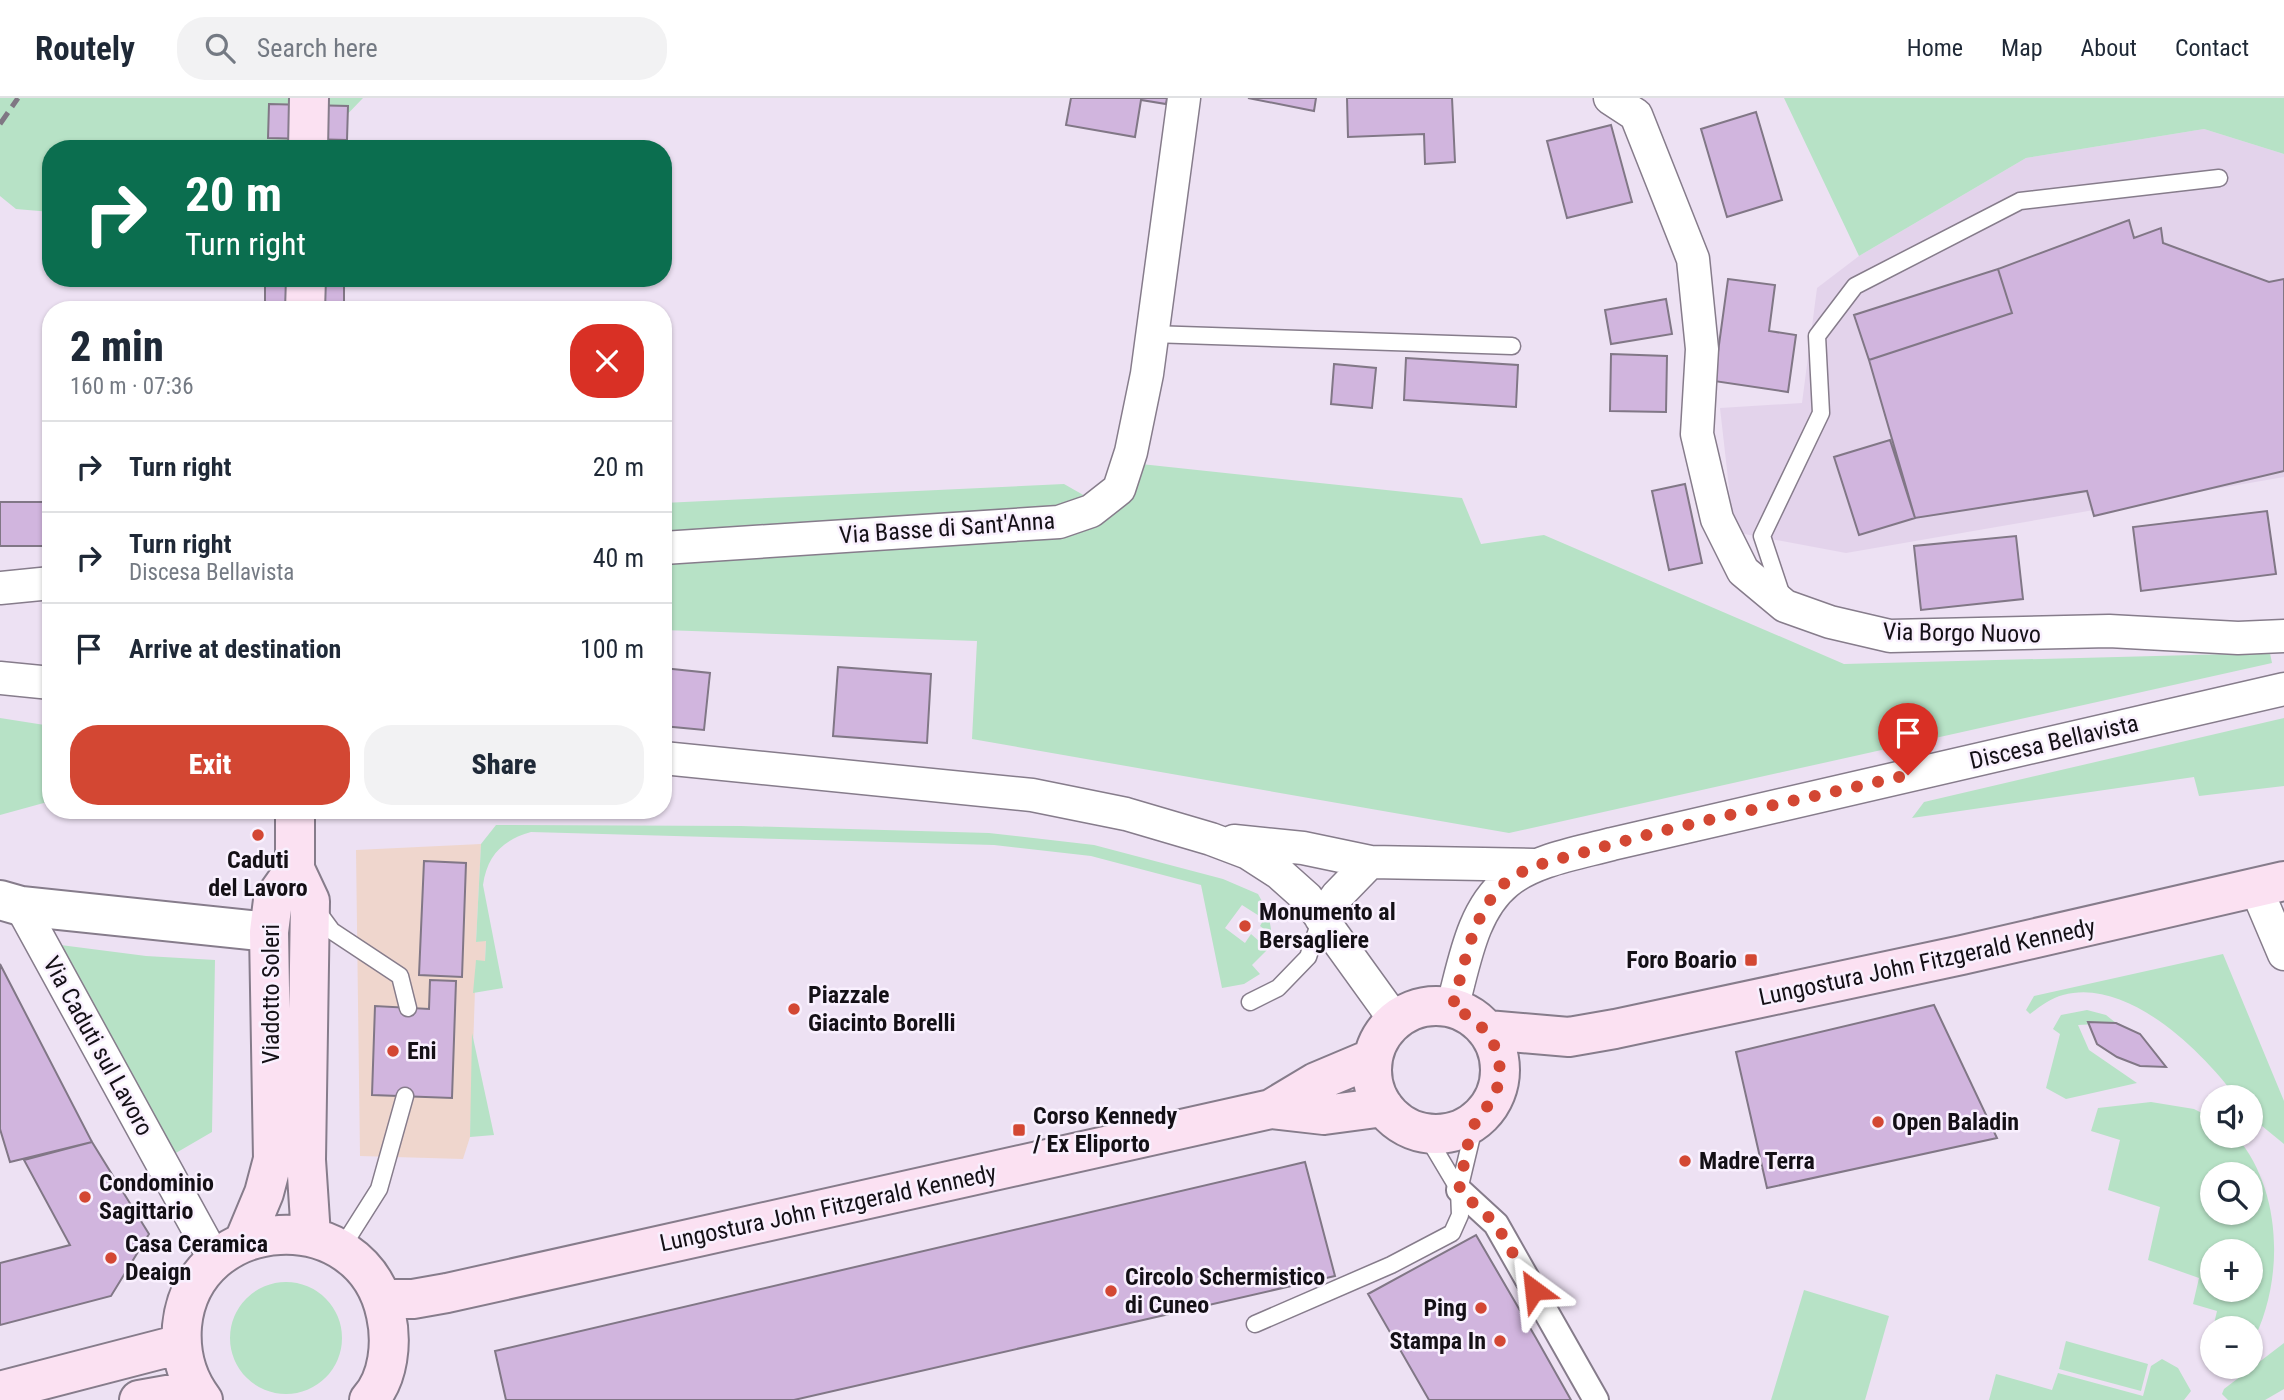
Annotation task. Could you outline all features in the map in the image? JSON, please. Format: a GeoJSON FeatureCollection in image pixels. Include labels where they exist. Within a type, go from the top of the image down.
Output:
{"type":"FeatureCollection","features":[{"type":"Feature","properties":{"kind":"main road"},"geometry":{"type":"LineString","coordinates":[[308,140],[309,98]]}},
{"type":"Feature","properties":{"kind":"main road"},"geometry":{"type":"LineString","coordinates":[[295,819],[302,885]]}},
{"type":"Feature","properties":{"kind":"main road","name":"Viadotto Soleri"},"geometry":{"type":"LineString","coordinates":[[181,1344],[184,1313],[195,1284],[230,1250],[273,1159],[269,932],[272,900],[302,885],[308,994],[306,1160],[326,1242]]}},
{"type":"Feature","properties":{"kind":"main road","name":"Lungostura John Fitzgerald Kennedy"},"geometry":{"type":"LineString","coordinates":[[1487,1030],[1569,1037],[1772,997],[2270,885]]}},
{"type":"Feature","properties":{"kind":"main road"},"geometry":{"type":"LineString","coordinates":[[269,932],[308,994]]}},
{"type":"Feature","properties":{"kind":"main road"},"geometry":{"type":"LineString","coordinates":[[1422,1007],[1452,1008],[1465,1013],[1487,1030],[1500,1062],[1499,1080],[1491,1101],[1476,1119],[1452,1131],[1425,1133],[1396,1119],[1384,1107],[1372,1076],[1373,1058],[1385,1030],[1395,1020],[1422,1007]]}},
{"type":"Feature","properties":{"kind":"main road","name":"Lungostura John Fitzgerald Kennedy"},"geometry":{"type":"LineString","coordinates":[[1499,1080],[1569,1037]]}},
{"type":"Feature","properties":{"kind":"main road","name":"Lungostura John Fitzgerald Kennedy"},"geometry":{"type":"LineString","coordinates":[[383,1299],[413,1299],[447,1293],[1271,1109],[1316,1082],[1373,1058]]}},
{"type":"Feature","properties":{"kind":"main road","name":"Lungostura John Fitzgerald Kennedy"},"geometry":{"type":"LineString","coordinates":[[1271,1109],[1324,1115],[1384,1107]]}},
{"type":"Feature","properties":{"kind":"main road"},"geometry":{"type":"LineString","coordinates":[[230,1250],[279,1233],[326,1242],[366,1270],[383,1299],[390,1332],[387,1365],[369,1400]]}},
{"type":"Feature","properties":{"kind":"main road"},"geometry":{"type":"LineString","coordinates":[[0,1391],[181,1344],[185,1367],[199,1395],[139,1400]]}},
{"type":"Feature","properties":{"kind":"street","name":"Via Basse di Sant'Anna"},"geometry":{"type":"LineString","coordinates":[[672,547],[1059,522],[1091,511],[1119,489],[1144,387],[1184,98]]}},
{"type":"Feature","properties":{"kind":"street","name":"Via Borgo Nuovo"},"geometry":{"type":"LineString","coordinates":[[1609,98],[1636,115],[1693,259],[1702,349],[1697,434],[1717,519],[1743,571],[1785,606],[1830,622],[1889,636],[2109,631],[2238,638],[2284,636]]}},
{"type":"Feature","properties":{"kind":"street"},"geometry":{"type":"LineString","coordinates":[[0,588],[42,584]]}},
{"type":"Feature","properties":{"kind":"street"},"geometry":{"type":"LineString","coordinates":[[0,678],[42,682]]}},
{"type":"Feature","properties":{"kind":"street","name":"Discesa Bellavista"},"geometry":{"type":"LineString","coordinates":[[1452,1008],[1477,922],[1490,900],[1507,881],[1539,866],[1612,844],[2284,688]]}},
{"type":"Feature","properties":{"kind":"street"},"geometry":{"type":"LineString","coordinates":[[672,759],[1032,795],[1126,814],[1211,839],[1248,853],[1279,873],[1307,898],[1395,1020]]}},
{"type":"Feature","properties":{"kind":"street","name":"Discesa Bellavista"},"geometry":{"type":"LineString","coordinates":[[1211,839],[1303,848],[1370,862],[1539,866]]}},
{"type":"Feature","properties":{"kind":"street"},"geometry":{"type":"LineString","coordinates":[[1321,918],[1337,896],[1370,862]]}},
{"type":"Feature","properties":{"kind":"street"},"geometry":{"type":"LineString","coordinates":[[2270,885],[2284,954]]}},
{"type":"Feature","properties":{"kind":"street"},"geometry":{"type":"LineString","coordinates":[[10,903],[269,932]]}},
{"type":"Feature","properties":{"kind":"street","name":"Via Caduti sul Lavoro"},"geometry":{"type":"LineString","coordinates":[[10,903],[230,1250]]}},
{"type":"Feature","properties":{"kind":"street"},"geometry":{"type":"LineString","coordinates":[[1459,1190],[1496,1224],[1596,1400]]}},
{"type":"Feature","properties":{"kind":"lane"},"geometry":{"type":"LineString","coordinates":[[1785,606],[1762,536],[1821,413],[1817,336],[1855,285],[2020,201],[2219,178]]}},
{"type":"Feature","properties":{"kind":"lane"},"geometry":{"type":"LineString","coordinates":[[1151,334],[1512,346]]}},
{"type":"Feature","properties":{"kind":"lane"},"geometry":{"type":"LineString","coordinates":[[302,885],[332,931],[400,976],[408,1008]]}},
{"type":"Feature","properties":{"kind":"lane"},"geometry":{"type":"LineString","coordinates":[[1250,1002],[1278,988],[1308,957],[1321,918]]}},
{"type":"Feature","properties":{"kind":"lane"},"geometry":{"type":"LineString","coordinates":[[326,1242],[379,1189],[405,1096]]}},
{"type":"Feature","properties":{"kind":"lane"},"geometry":{"type":"LineString","coordinates":[[1255,1324],[1391,1265],[1452,1233],[1460,1215],[1459,1190],[1476,1119]]}},
{"type":"Feature","properties":{"kind":"lane"},"geometry":{"type":"LineString","coordinates":[[1425,1133],[1459,1190]]}},
{"type":"Feature","properties":{"kind":"shaded area"},"geometry":{"type":"Polygon","coordinates":[[[2204,129],[2284,154],[2284,477],[1846,553],[1734,532],[1720,408],[1802,403],[1817,288],[1859,256],[2026,158],[2204,129]]]}},
{"type":"Feature","properties":{"kind":"shaded area"},"geometry":{"type":"Polygon","coordinates":[[[481,844],[476,942],[486,940],[485,961],[476,961],[470,1137],[463,1159],[360,1156],[356,850],[481,844]]]}},
{"type":"Feature","properties":{"kind":"green space"},"geometry":{"type":"Polygon","coordinates":[[[0,98],[363,98],[323,140],[42,140],[42,211],[16,209],[0,196],[0,98]]]}},
{"type":"Feature","properties":{"kind":"green space"},"geometry":{"type":"Polygon","coordinates":[[[1784,98],[2284,98],[2284,154],[2204,129],[2026,158],[1859,256],[1784,98]]]}},
{"type":"Feature","properties":{"kind":"green space"},"geometry":{"type":"Polygon","coordinates":[[[1141,464],[1462,498],[1481,544],[1544,535],[1844,664],[2270,653],[2272,663],[1509,833],[972,739],[977,641],[672,630],[672,503],[1064,484],[1115,513],[1141,464]]]}},
{"type":"Feature","properties":{"kind":"green space"},"geometry":{"type":"Polygon","coordinates":[[[0,718],[42,725],[42,803],[0,815],[0,718]]]}},
{"type":"Feature","properties":{"kind":"green space"},"geometry":{"type":"Polygon","coordinates":[[[2284,718],[2284,786],[2199,796],[2194,777],[1912,818],[1924,802],[2284,718]]]}},
{"type":"Feature","properties":{"kind":"green space"},"geometry":{"type":"Polygon","coordinates":[[[496,825],[741,826],[989,833],[1094,845],[1223,879],[1258,894],[1268,912],[1272,935],[1260,926],[1264,919],[1242,905],[1225,928],[1245,943],[1251,934],[1268,949],[1252,965],[1260,974],[1244,984],[1222,988],[1201,885],[1091,856],[994,845],[531,832],[504,845],[488,866],[483,885],[503,988],[473,993],[476,960],[485,961],[486,941],[476,942],[481,844],[496,825]]]}},
{"type":"Feature","properties":{"kind":"green space"},"geometry":{"type":"Polygon","coordinates":[[[45,943],[146,956],[215,960],[212,1132],[169,1157],[45,943]]]}},
{"type":"Feature","properties":{"kind":"green space"},"geometry":{"type":"Polygon","coordinates":[[[2223,954],[2284,1101],[2284,1144],[2263,1127],[2263,1085],[2226,1085],[2183,1040],[2137,1007],[2112,997],[2087,992],[2059,996],[2030,1014],[2026,1010],[2034,996],[2223,954]]]}},
{"type":"Feature","properties":{"kind":"green space"},"geometry":{"type":"Polygon","coordinates":[[[2087,1010],[2106,1015],[2116,1023],[2078,1025],[2089,1050],[2137,1083],[2066,1099],[2046,1088],[2060,1034],[2053,1029],[2061,1015],[2087,1010]]]}},
{"type":"Feature","properties":{"kind":"green space"},"geometry":{"type":"Polygon","coordinates":[[[472,1033],[494,1135],[470,1137],[472,1033]]]}},
{"type":"Feature","properties":{"kind":"green space"},"geometry":{"type":"Polygon","coordinates":[[[2151,1102],[2200,1112],[2200,1148],[2244,1148],[2253,1162],[2200,1162],[2200,1225],[2263,1225],[2263,1184],[2271,1211],[2274,1239],[2273,1267],[2263,1317],[2216,1316],[2217,1311],[2193,1304],[2199,1278],[2148,1260],[2160,1207],[2108,1190],[2120,1140],[2091,1131],[2098,1108],[2151,1102]]]}},
{"type":"Feature","properties":{"kind":"green space"},"geometry":{"type":"Polygon","coordinates":[[[286,1282],[307,1286],[325,1299],[338,1317],[342,1338],[338,1359],[325,1377],[307,1390],[286,1394],[265,1390],[247,1377],[234,1359],[230,1338],[234,1317],[247,1299],[265,1286],[286,1282]]]}},
{"type":"Feature","properties":{"kind":"green space"},"geometry":{"type":"Polygon","coordinates":[[[1804,1290],[1889,1316],[1865,1400],[1771,1400],[1804,1290]]]}},
{"type":"Feature","properties":{"kind":"green space"},"geometry":{"type":"Polygon","coordinates":[[[2066,1341],[2148,1364],[2141,1391],[2059,1369],[2066,1341]]]}},
{"type":"Feature","properties":{"kind":"green space"},"geometry":{"type":"Polygon","coordinates":[[[2284,1343],[2284,1389],[2265,1400],[2228,1400],[2222,1394],[2224,1389],[2237,1379],[2263,1379],[2263,1359],[2284,1343]]]}},
{"type":"Feature","properties":{"kind":"green space"},"geometry":{"type":"Polygon","coordinates":[[[2162,1359],[2178,1368],[2191,1391],[2184,1400],[1989,1400],[1996,1374],[2052,1390],[2058,1373],[2143,1396],[2151,1366],[2162,1359]]]}},
{"type":"Feature","properties":{"kind":"building"},"geometry":{"type":"Polygon","coordinates":[[[1071,98],[1167,98],[1166,104],[1141,100],[1135,137],[1066,125],[1071,98]]]}},
{"type":"Feature","properties":{"kind":"building"},"geometry":{"type":"Polygon","coordinates":[[[1248,98],[1316,98],[1314,111],[1248,98]]]}},
{"type":"Feature","properties":{"kind":"building"},"geometry":{"type":"Polygon","coordinates":[[[1347,98],[1452,98],[1455,162],[1425,164],[1424,134],[1348,137],[1347,98]]]}},
{"type":"Feature","properties":{"kind":"building"},"geometry":{"type":"Polygon","coordinates":[[[269,104],[348,106],[347,140],[268,138],[269,104]]]}},
{"type":"Feature","properties":{"kind":"building"},"geometry":{"type":"Polygon","coordinates":[[[1756,112],[1782,200],[1727,217],[1701,129],[1756,112]]]}},
{"type":"Feature","properties":{"kind":"building"},"geometry":{"type":"Polygon","coordinates":[[[1611,125],[1632,202],[1567,218],[1547,141],[1611,125]]]}},
{"type":"Feature","properties":{"kind":"building"},"geometry":{"type":"Polygon","coordinates":[[[2129,220],[2134,238],[2161,228],[2163,243],[2269,282],[2284,279],[2284,471],[2094,516],[2087,491],[1915,518],[1869,360],[2012,313],[1998,269],[2129,220]]]}},
{"type":"Feature","properties":{"kind":"building"},"geometry":{"type":"Polygon","coordinates":[[[1998,269],[2012,313],[1869,360],[1854,315],[1998,269]]]}},
{"type":"Feature","properties":{"kind":"building"},"geometry":{"type":"Polygon","coordinates":[[[1728,279],[1775,285],[1769,331],[1796,335],[1788,392],[1714,381],[1728,279]]]}},
{"type":"Feature","properties":{"kind":"building"},"geometry":{"type":"Polygon","coordinates":[[[265,287],[344,287],[344,301],[265,301],[265,287]]]}},
{"type":"Feature","properties":{"kind":"building"},"geometry":{"type":"Polygon","coordinates":[[[1666,299],[1672,334],[1611,344],[1605,310],[1666,299]]]}},
{"type":"Feature","properties":{"kind":"building"},"geometry":{"type":"Polygon","coordinates":[[[1611,354],[1667,356],[1666,412],[1610,411],[1611,354]]]}},
{"type":"Feature","properties":{"kind":"building"},"geometry":{"type":"Polygon","coordinates":[[[1406,358],[1518,365],[1516,407],[1404,400],[1406,358]]]}},
{"type":"Feature","properties":{"kind":"building"},"geometry":{"type":"Polygon","coordinates":[[[1334,364],[1376,368],[1372,408],[1331,404],[1334,364]]]}},
{"type":"Feature","properties":{"kind":"building"},"geometry":{"type":"Polygon","coordinates":[[[1890,440],[1915,518],[1859,535],[1834,457],[1890,440]]]}},
{"type":"Feature","properties":{"kind":"building"},"geometry":{"type":"Polygon","coordinates":[[[1685,484],[1702,563],[1669,570],[1652,491],[1685,484]]]}},
{"type":"Feature","properties":{"kind":"building"},"geometry":{"type":"Polygon","coordinates":[[[0,502],[42,502],[42,546],[0,546],[0,502]]]}},
{"type":"Feature","properties":{"kind":"building"},"geometry":{"type":"Polygon","coordinates":[[[2267,511],[2276,574],[2141,591],[2133,527],[2267,511]]]}},
{"type":"Feature","properties":{"kind":"building"},"geometry":{"type":"Polygon","coordinates":[[[2016,536],[2023,599],[1921,610],[1914,546],[2016,536]]]}},
{"type":"Feature","properties":{"kind":"building"},"geometry":{"type":"Polygon","coordinates":[[[838,667],[931,674],[927,743],[833,736],[838,667]]]}},
{"type":"Feature","properties":{"kind":"building"},"geometry":{"type":"Polygon","coordinates":[[[672,669],[710,673],[704,730],[672,727],[672,669]]]}},
{"type":"Feature","properties":{"kind":"building"},"geometry":{"type":"Polygon","coordinates":[[[424,861],[466,863],[462,977],[419,975],[424,861]]]}},
{"type":"Feature","properties":{"kind":"building"},"geometry":{"type":"Polygon","coordinates":[[[0,964],[92,1142],[10,1162],[0,1129],[0,964]]]}},
{"type":"Feature","properties":{"kind":"building"},"geometry":{"type":"Polygon","coordinates":[[[430,980],[456,981],[452,1098],[372,1095],[375,1006],[429,1009],[430,980]]]}},
{"type":"Feature","properties":{"kind":"building"},"geometry":{"type":"Polygon","coordinates":[[[1934,1005],[1997,1138],[1767,1188],[1736,1052],[1934,1005]]]}},
{"type":"Feature","properties":{"kind":"building"},"geometry":{"type":"Polygon","coordinates":[[[2088,1022],[2116,1023],[2140,1034],[2166,1067],[2140,1066],[2117,1057],[2097,1044],[2088,1022]]]}},
{"type":"Feature","properties":{"kind":"building","name":"Condominio Sagittario"},"geometry":{"type":"Polygon","coordinates":[[[92,1142],[149,1234],[111,1296],[0,1325],[0,1263],[70,1245],[24,1160],[92,1142]]]}},
{"type":"Feature","properties":{"kind":"building"},"geometry":{"type":"Polygon","coordinates":[[[1305,1162],[1335,1276],[794,1400],[506,1400],[495,1351],[1305,1162]]]}},
{"type":"Feature","properties":{"kind":"building"},"geometry":{"type":"Polygon","coordinates":[[[1476,1235],[1571,1400],[1429,1400],[1368,1294],[1476,1235]]]}},
{"type":"Feature","properties":{"kind":"railway"},"geometry":{"type":"LineString","coordinates":[[0,124],[18,98]]}},
{"type":"Feature","properties":{"kind":"place","name":"Caduti del Lavoro"},"geometry":{"type":"Point","coordinates":[258,835]}},
{"type":"Feature","properties":{"kind":"place","name":"Monumento al Bersagliere"},"geometry":{"type":"Point","coordinates":[1245,926]}},
{"type":"Feature","properties":{"kind":"place","name":"Foro Boario"},"geometry":{"type":"Point","coordinates":[1751,960]}},
{"type":"Feature","properties":{"kind":"place","name":"Piazzale Giacinto Borelli"},"geometry":{"type":"Point","coordinates":[794,1009]}},
{"type":"Feature","properties":{"kind":"place","name":"Eni"},"geometry":{"type":"Point","coordinates":[393,1051]}},
{"type":"Feature","properties":{"kind":"place","name":"Open Baladin"},"geometry":{"type":"Point","coordinates":[1878,1122]}},
{"type":"Feature","properties":{"kind":"place","name":"Corso Kennedy / Ex Eliporto"},"geometry":{"type":"Point","coordinates":[1019,1130]}},
{"type":"Feature","properties":{"kind":"place","name":"Madre Terra"},"geometry":{"type":"Point","coordinates":[1685,1161]}},
{"type":"Feature","properties":{"kind":"place","name":"Condominio Sagittario"},"geometry":{"type":"Point","coordinates":[85,1197]}},
{"type":"Feature","properties":{"kind":"place","name":"Casa Ceramica Deaign"},"geometry":{"type":"Point","coordinates":[111,1258]}},
{"type":"Feature","properties":{"kind":"place","name":"Circolo Schermistico di Cuneo"},"geometry":{"type":"Point","coordinates":[1111,1291]}},
{"type":"Feature","properties":{"kind":"place","name":"Ping"},"geometry":{"type":"Point","coordinates":[1481,1308]}},
{"type":"Feature","properties":{"kind":"place","name":"Stampa In"},"geometry":{"type":"Point","coordinates":[1500,1341]}},
{"type":"Feature","properties":{"kind":"route"},"geometry":{"type":"LineString","coordinates":[[1534,1290],[1496,1224],[1459,1190],[1476,1119],[1488,1108],[1499,1080],[1500,1062],[1487,1030],[1477,1020],[1452,1008],[1477,922],[1490,900],[1507,881],[1563,858],[1612,844],[1908,775]]}}]}
